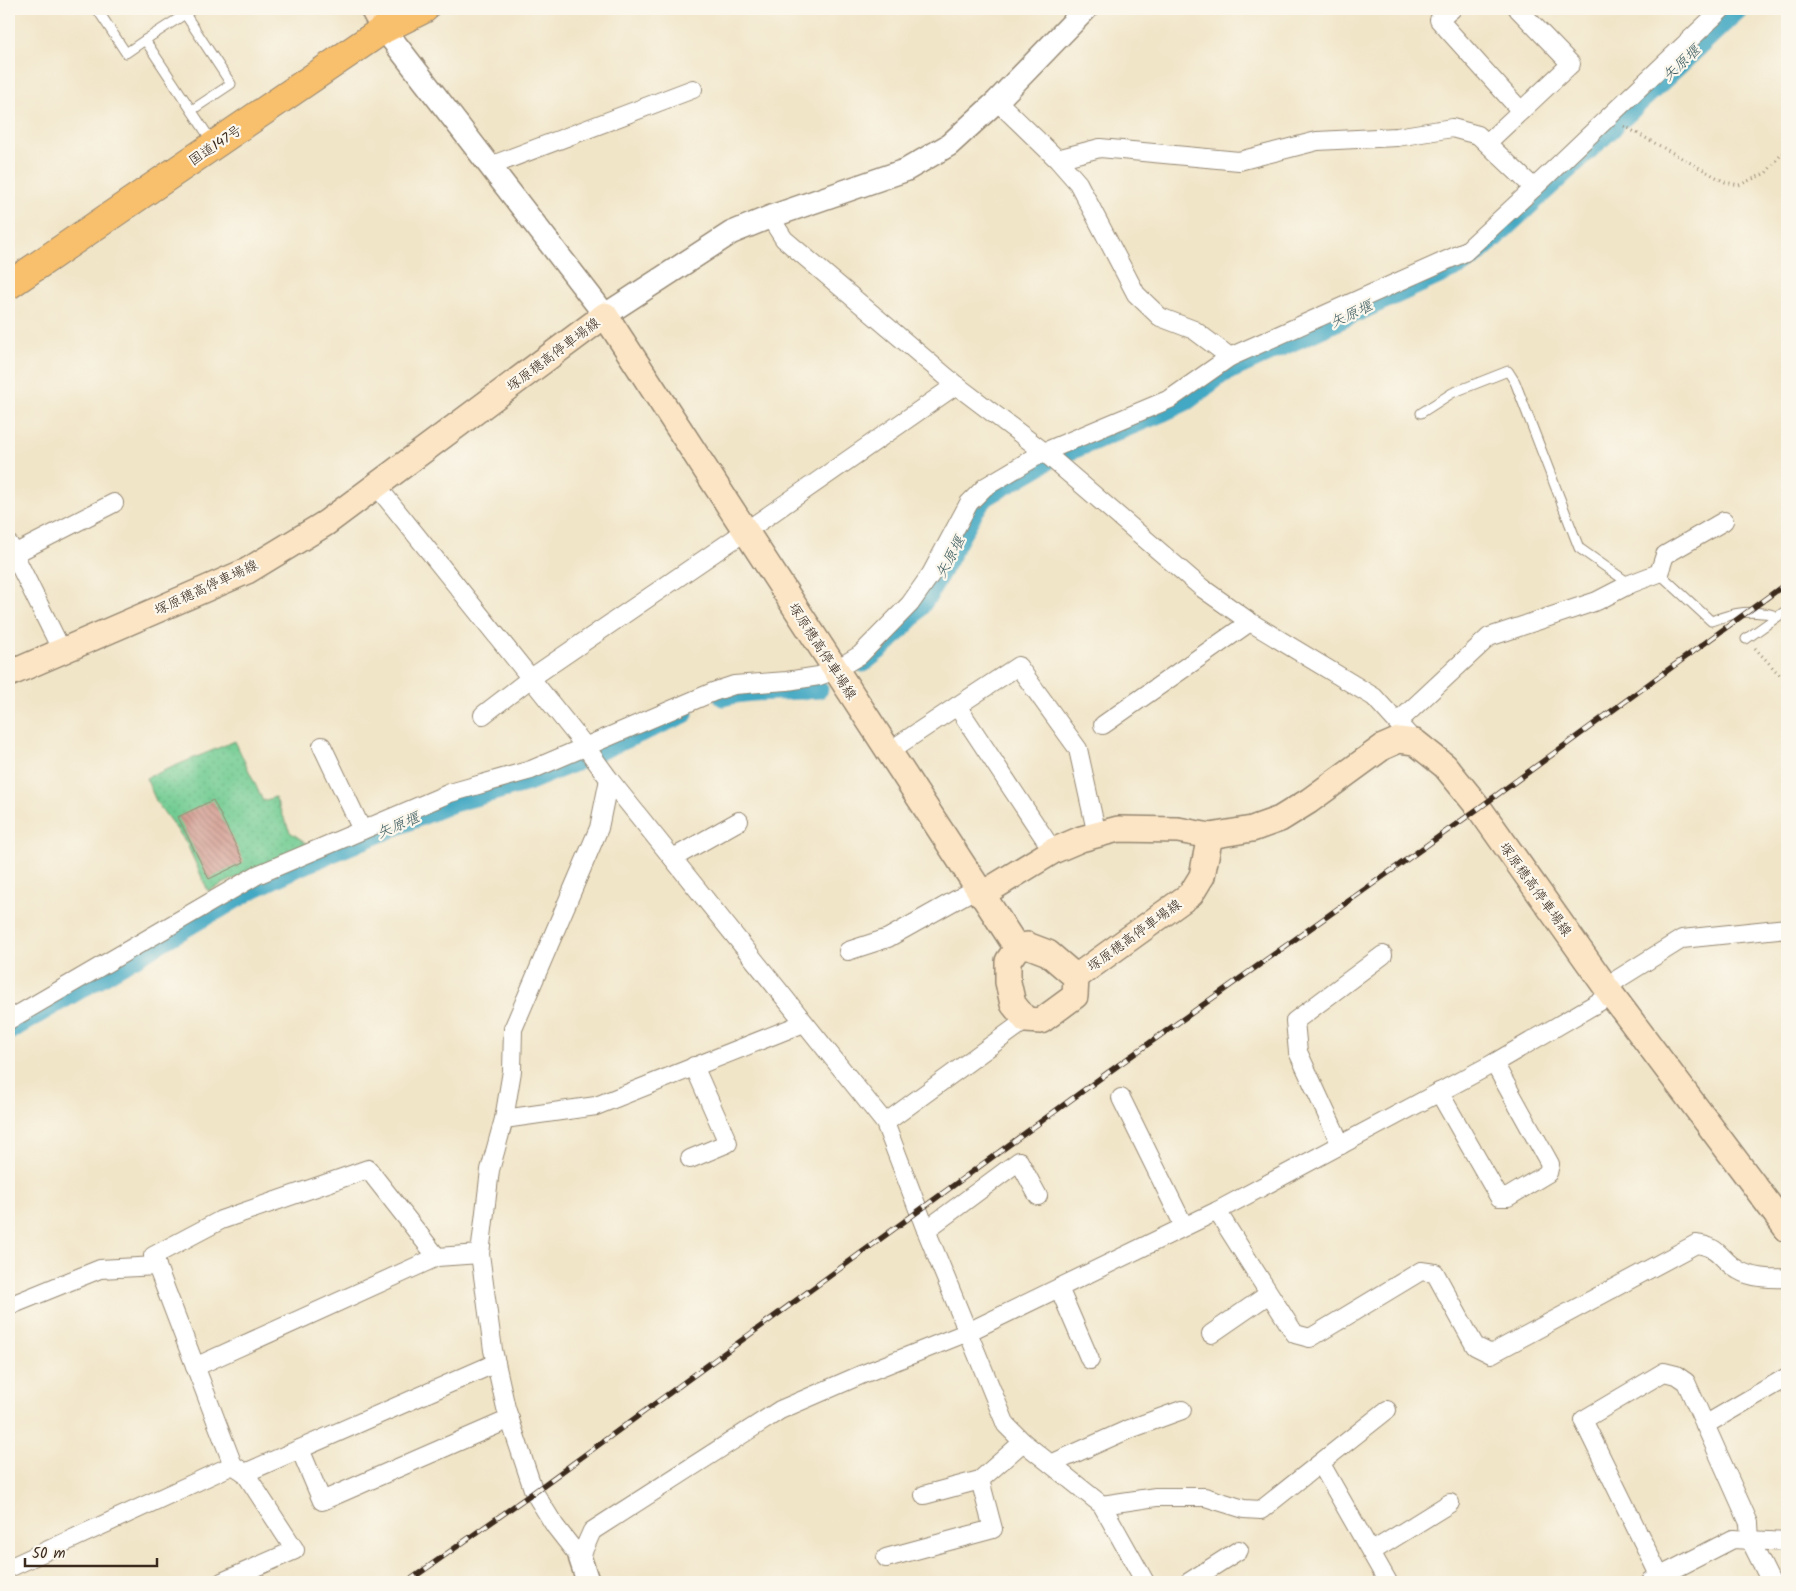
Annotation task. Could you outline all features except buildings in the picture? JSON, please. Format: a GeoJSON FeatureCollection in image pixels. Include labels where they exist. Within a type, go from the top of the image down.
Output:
{"type":"FeatureCollection","features":[{"type":"Feature","properties":{"kind":"highway","name":"国道147号"},"geometry":{"type":"LineString","coordinates":[[9,285],[215,145],[379,19],[424,9]]}},
{"type":"Feature","properties":{"kind":"main road","name":"塚原穂高停車場線"},"geometry":{"type":"LineString","coordinates":[[9,674],[247,571],[326,523],[605,315],[1017,948],[1028,945],[1048,953],[1076,977]]}},
{"type":"Feature","properties":{"kind":"main road"},"geometry":{"type":"LineString","coordinates":[[979,891],[1053,851],[1081,839],[1118,829],[1178,830],[1210,836],[1252,829],[1280,819],[1309,801],[1383,747],[1399,740],[1415,742]]}},
{"type":"Feature","properties":{"kind":"main road","name":"塚原穂高停車場線"},"geometry":{"type":"LineString","coordinates":[[1415,742],[1445,766],[1479,808],[1608,990],[1787,1229]]}},
{"type":"Feature","properties":{"kind":"main road","name":"塚原穂高停車場線"},"geometry":{"type":"LineString","coordinates":[[1076,977],[1191,894],[1202,876],[1210,836]]}},
{"type":"Feature","properties":{"kind":"main road"},"geometry":{"type":"LineString","coordinates":[[1017,948],[1008,961],[1008,982],[1013,1004],[1026,1020]]}},
{"type":"Feature","properties":{"kind":"main road","name":"塚原穂高停車場線"},"geometry":{"type":"LineString","coordinates":[[1026,1020],[1041,1021],[1075,996],[1076,977]]}},
{"type":"Feature","properties":{"kind":"street"},"geometry":{"type":"LineString","coordinates":[[379,19],[605,315],[731,233],[770,217],[906,170],[949,145],[997,101],[1086,9]]}},
{"type":"Feature","properties":{"kind":"street"},"geometry":{"type":"LineString","coordinates":[[1452,9],[1439,20],[1521,111]]}},
{"type":"Feature","properties":{"kind":"street"},"geometry":{"type":"LineString","coordinates":[[1487,143],[1571,64],[1518,9]]}},
{"type":"Feature","properties":{"kind":"street"},"geometry":{"type":"LineString","coordinates":[[9,1020],[257,875],[362,830],[450,793],[531,770],[713,692],[734,685],[786,681],[819,676],[835,670],[860,655],[910,604],[931,574],[969,503],[985,487],[1044,452],[1170,398],[1230,357],[1465,252],[1722,9]]}},
{"type":"Feature","properties":{"kind":"street"},"geometry":{"type":"LineString","coordinates":[[490,166],[693,89]]}},
{"type":"Feature","properties":{"kind":"street"},"geometry":{"type":"LineString","coordinates":[[997,101],[1057,159],[1078,184],[1136,294],[1160,317],[1194,330],[1230,357]]}},
{"type":"Feature","properties":{"kind":"street"},"geometry":{"type":"LineString","coordinates":[[1057,159],[1100,148],[1239,161],[1317,141],[1397,137],[1452,128],[1478,135],[1534,188]]}},
{"type":"Feature","properties":{"kind":"street"},"geometry":{"type":"LineString","coordinates":[[770,217],[784,239],[956,385],[1044,452],[1202,588],[1250,622],[1374,697],[1415,742]]}},
{"type":"Feature","properties":{"kind":"street"},"geometry":{"type":"LineString","coordinates":[[483,714],[531,678],[956,385]]}},
{"type":"Feature","properties":{"kind":"street"},"geometry":{"type":"LineString","coordinates":[[376,485],[585,746],[609,779],[885,1122],[926,1230],[1006,1425],[1023,1442],[1102,1505],[1145,1582]]}},
{"type":"Feature","properties":{"kind":"street"},"geometry":{"type":"LineString","coordinates":[[62,651],[11,549],[114,503]]}},
{"type":"Feature","properties":{"kind":"street"},"geometry":{"type":"LineString","coordinates":[[1398,722],[1490,636],[1597,601],[1630,584],[1659,573],[1665,554],[1724,521]]}},
{"type":"Feature","properties":{"kind":"street"},"geometry":{"type":"LineString","coordinates":[[1103,724],[1250,622]]}},
{"type":"Feature","properties":{"kind":"street"},"geometry":{"type":"LineString","coordinates":[[888,752],[1018,666],[1078,749],[1097,835]]}},
{"type":"Feature","properties":{"kind":"street"},"geometry":{"type":"LineString","coordinates":[[957,706],[1053,851]]}},
{"type":"Feature","properties":{"kind":"street"},"geometry":{"type":"LineString","coordinates":[[322,746],[362,830]]}},
{"type":"Feature","properties":{"kind":"street"},"geometry":{"type":"LineString","coordinates":[[588,1582],[580,1558],[555,1526],[534,1492],[510,1419],[496,1363],[480,1254],[490,1170],[504,1119],[512,1071],[513,1029],[599,828],[609,779]]}},
{"type":"Feature","properties":{"kind":"street"},"geometry":{"type":"LineString","coordinates":[[673,858],[739,821]]}},
{"type":"Feature","properties":{"kind":"street"},"geometry":{"type":"LineString","coordinates":[[848,951],[888,938],[979,891]]}},
{"type":"Feature","properties":{"kind":"street"},"geometry":{"type":"LineString","coordinates":[[580,1558],[592,1531],[780,1410],[968,1332],[1217,1211],[1494,1063],[1604,999],[1608,990],[1618,978],[1682,939],[1787,928]]}},
{"type":"Feature","properties":{"kind":"street"},"geometry":{"type":"LineString","coordinates":[[1341,1145],[1298,1052],[1295,1021],[1383,955]]}},
{"type":"Feature","properties":{"kind":"street"},"geometry":{"type":"LineString","coordinates":[[885,1122],[1026,1020]]}},
{"type":"Feature","properties":{"kind":"street"},"geometry":{"type":"LineString","coordinates":[[504,1119],[596,1106],[804,1022]]}},
{"type":"Feature","properties":{"kind":"street"},"geometry":{"type":"LineString","coordinates":[[1439,1092],[1500,1197],[1508,1197],[1548,1173],[1550,1164],[1494,1063]]}},
{"type":"Feature","properties":{"kind":"street"},"geometry":{"type":"LineString","coordinates":[[690,1159],[728,1143],[694,1066]]}},
{"type":"Feature","properties":{"kind":"street"},"geometry":{"type":"LineString","coordinates":[[1121,1098],[1184,1226]]}},
{"type":"Feature","properties":{"kind":"street"},"geometry":{"type":"LineString","coordinates":[[926,1230],[1019,1161],[1038,1196]]}},
{"type":"Feature","properties":{"kind":"street"},"geometry":{"type":"LineString","coordinates":[[222,1582],[294,1550],[239,1469],[195,1366],[153,1256],[221,1220],[368,1169],[436,1257]]}},
{"type":"Feature","properties":{"kind":"street"},"geometry":{"type":"LineString","coordinates":[[1217,1211],[1295,1334],[1310,1338],[1421,1271],[1435,1273],[1475,1346],[1491,1354],[1696,1244],[1709,1246],[1738,1271],[1769,1279],[1787,1278]]}},
{"type":"Feature","properties":{"kind":"street"},"geometry":{"type":"LineString","coordinates":[[195,1366],[436,1257],[480,1254]]}},
{"type":"Feature","properties":{"kind":"street"},"geometry":{"type":"LineString","coordinates":[[9,1306],[100,1269],[157,1266]]}},
{"type":"Feature","properties":{"kind":"street"},"geometry":{"type":"LineString","coordinates":[[1059,1288],[1090,1360]]}},
{"type":"Feature","properties":{"kind":"street"},"geometry":{"type":"LineString","coordinates":[[1211,1334],[1269,1294]]}},
{"type":"Feature","properties":{"kind":"street"},"geometry":{"type":"LineString","coordinates":[[9,1568],[239,1469],[300,1449],[496,1363]]}},
{"type":"Feature","properties":{"kind":"street"},"geometry":{"type":"LineString","coordinates":[[1771,1582],[1750,1540],[1749,1523],[1686,1382],[1676,1375],[1664,1372],[1583,1420],[1654,1580],[1733,1539],[1750,1540],[1787,1542]]}},
{"type":"Feature","properties":{"kind":"street"},"geometry":{"type":"LineString","coordinates":[[1705,1425],[1787,1377]]}},
{"type":"Feature","properties":{"kind":"street"},"geometry":{"type":"LineString","coordinates":[[1051,1464],[1127,1430],[1182,1410]]}},
{"type":"Feature","properties":{"kind":"street"},"geometry":{"type":"LineString","coordinates":[[1102,1505],[1156,1497],[1205,1497],[1244,1509],[1261,1510],[1387,1410]]}},
{"type":"Feature","properties":{"kind":"street"},"geometry":{"type":"LineString","coordinates":[[300,1449],[322,1501],[510,1419]]}},
{"type":"Feature","properties":{"kind":"street"},"geometry":{"type":"LineString","coordinates":[[924,1494],[980,1480],[1023,1442]]}},
{"type":"Feature","properties":{"kind":"street"},"geometry":{"type":"LineString","coordinates":[[1321,1464],[1388,1582]]}},
{"type":"Feature","properties":{"kind":"street"},"geometry":{"type":"LineString","coordinates":[[886,1558],[993,1529],[980,1480]]}},
{"type":"Feature","properties":{"kind":"street"},"geometry":{"type":"LineString","coordinates":[[1371,1552],[1450,1503]]}},
{"type":"Feature","properties":{"kind":"street"},"geometry":{"type":"LineString","coordinates":[[1199,1579],[1239,1550]]}},
{"type":"Feature","properties":{"kind":"lane"},"geometry":{"type":"LineString","coordinates":[[98,9],[126,53],[189,11],[231,84],[192,110]]}},
{"type":"Feature","properties":{"kind":"lane"},"geometry":{"type":"LineString","coordinates":[[145,40],[215,145]]}},
{"type":"Feature","properties":{"kind":"lane"},"geometry":{"type":"LineString","coordinates":[[1421,413],[1452,392],[1508,371],[1515,382],[1579,548],[1630,584]]}},
{"type":"Feature","properties":{"kind":"lane"},"geometry":{"type":"LineString","coordinates":[[1659,573],[1712,621],[1737,612],[1749,611],[1773,614],[1777,617]]}},
{"type":"Feature","properties":{"kind":"lane"},"geometry":{"type":"LineString","coordinates":[[1746,639],[1787,610]]}},
{"type":"Feature","properties":{"kind":"path"},"geometry":{"type":"LineString","coordinates":[[1611,114],[1626,127],[1725,182],[1739,185],[1766,173],[1780,156],[1787,152]]}},
{"type":"Feature","properties":{"kind":"path"},"geometry":{"type":"LineString","coordinates":[[1746,639],[1787,683]]}},
{"type":"Feature","properties":{"kind":"green space"},"geometry":{"type":"Polygon","coordinates":[[[235,741],[263,801],[275,797],[290,832],[308,844],[208,891],[186,842],[157,803],[146,778],[235,741]]]}},
{"type":"Feature","properties":{"kind":"waterway","name":"矢原堰"},"geometry":{"type":"LineString","coordinates":[[1623,118],[1739,9]]}},
{"type":"Feature","properties":{"kind":"waterway","name":"矢原堰"},"geometry":{"type":"LineString","coordinates":[[1058,456],[1164,412],[1187,401],[1222,374],[1461,265],[1475,256],[1615,126]]}},
{"type":"Feature","properties":{"kind":"waterway","name":"矢原堰"},"geometry":{"type":"LineString","coordinates":[[863,663],[883,647],[911,619],[928,596],[975,510],[986,497],[1046,462]]}},
{"type":"Feature","properties":{"kind":"waterway","name":"矢原堰"},"geometry":{"type":"LineString","coordinates":[[723,697],[735,694],[819,689]]}},
{"type":"Feature","properties":{"kind":"waterway","name":"矢原堰"},"geometry":{"type":"LineString","coordinates":[[599,751],[684,714]]}},
{"type":"Feature","properties":{"kind":"waterway","name":"矢原堰"},"geometry":{"type":"LineString","coordinates":[[216,911],[253,889],[301,866],[453,803],[528,782],[587,757]]}},
{"type":"Feature","properties":{"kind":"waterway","name":"矢原堰"},"geometry":{"type":"LineString","coordinates":[[9,1031],[213,912]]}},
{"type":"Feature","properties":{"kind":"railway"},"geometry":{"type":"LineString","coordinates":[[407,1582],[534,1492],[1106,1074],[1479,808],[1787,583]]}}]}
